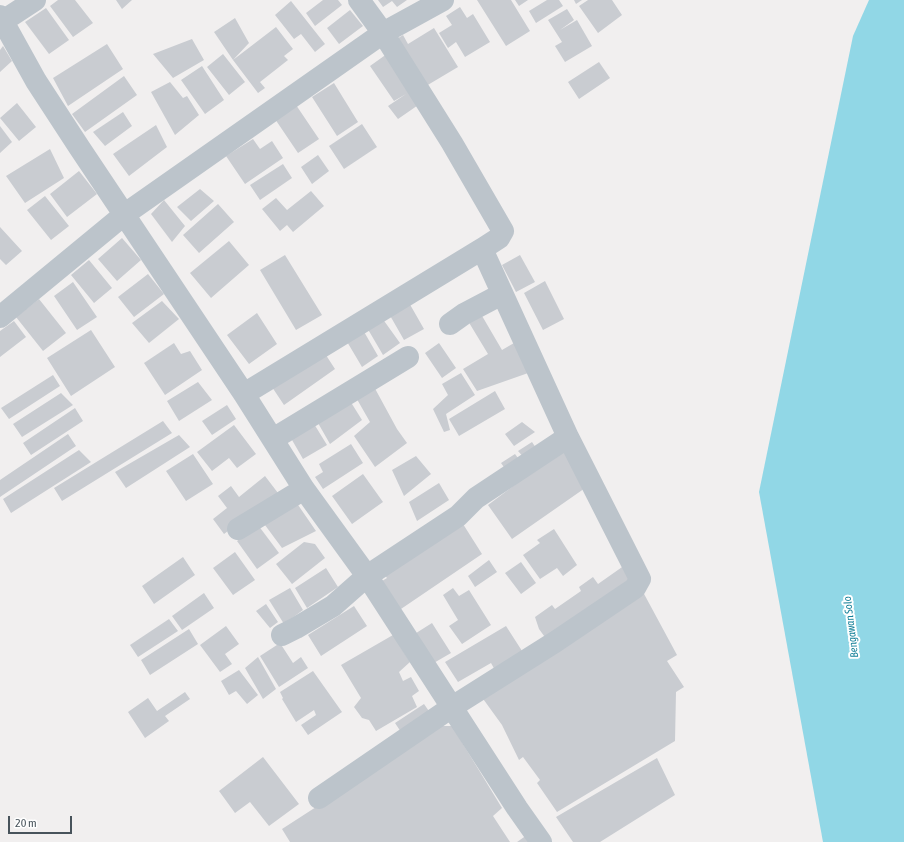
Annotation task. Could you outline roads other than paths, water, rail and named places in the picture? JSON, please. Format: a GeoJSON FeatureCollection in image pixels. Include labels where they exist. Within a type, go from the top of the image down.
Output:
{"type":"FeatureCollection","features":[{"type":"Feature","properties":{"kind":"street"},"geometry":{"type":"LineString","coordinates":[[35,0],[1,18],[36,81],[244,394],[304,489],[367,576],[517,808],[541,842]]}},
{"type":"Feature","properties":{"kind":"street"},"geometry":{"type":"LineString","coordinates":[[244,394],[482,249],[502,235],[502,227],[383,33],[359,0]]}},
{"type":"Feature","properties":{"kind":"street"},"geometry":{"type":"LineString","coordinates":[[0,317],[125,214],[383,33],[443,0]]}},
{"type":"Feature","properties":{"kind":"street"},"geometry":{"type":"LineString","coordinates":[[319,798],[452,707],[554,642],[638,584],[639,574],[568,437],[482,249]]}},
{"type":"Feature","properties":{"kind":"street"},"geometry":{"type":"LineString","coordinates":[[450,324],[464,314],[502,294]]}},
{"type":"Feature","properties":{"kind":"street"},"geometry":{"type":"LineString","coordinates":[[273,440],[408,357]]}},
{"type":"Feature","properties":{"kind":"street"},"geometry":{"type":"LineString","coordinates":[[282,635],[333,606],[367,576],[458,516],[476,498],[568,437]]}},
{"type":"Feature","properties":{"kind":"street"},"geometry":{"type":"LineString","coordinates":[[238,529],[304,489]]}},
{"type":"Feature","properties":{"kind":"water","name":"Bengawan Solo"},"geometry":{"type":"Polygon","coordinates":[[[869,0],[904,0],[904,842],[823,842],[759,492],[853,36],[869,0]]]}}]}
